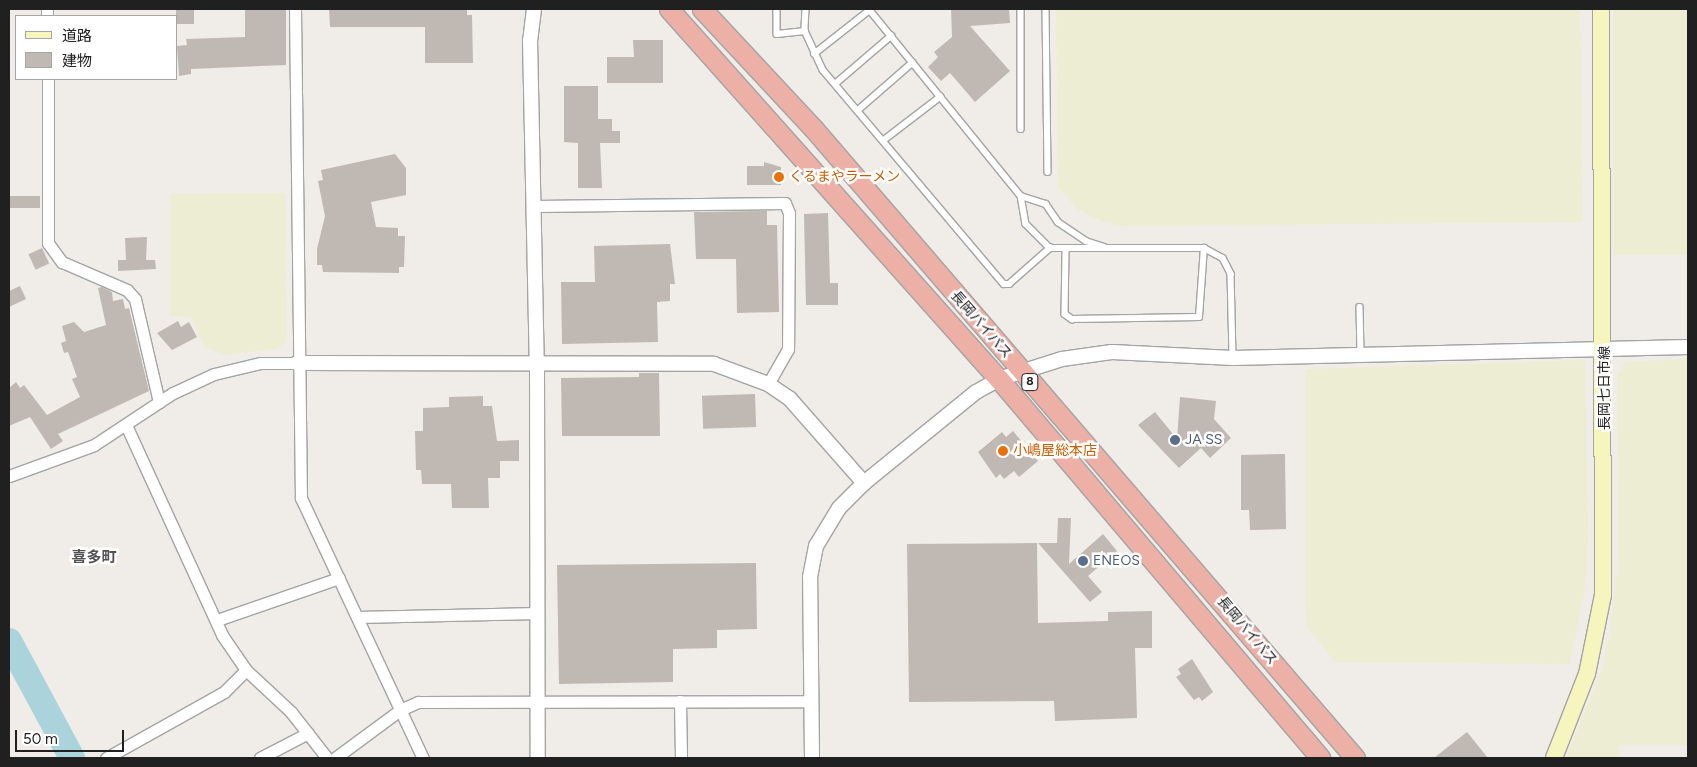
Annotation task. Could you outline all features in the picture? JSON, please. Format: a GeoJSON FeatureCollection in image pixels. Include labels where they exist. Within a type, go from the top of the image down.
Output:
{"type":"FeatureCollection","features":[{"type":"Feature","properties":{"kind":"highway","name":"長岡バイパス"},"geometry":{"type":"LineString","coordinates":[[669,9],[999,379],[1320,758]]}},
{"type":"Feature","properties":{"kind":"highway","name":"長岡バイパス"},"geometry":{"type":"LineString","coordinates":[[702,9],[813,128],[1355,758]]}},
{"type":"Feature","properties":{"kind":"main road","name":"長岡七日市線"},"geometry":{"type":"LineString","coordinates":[[1554,758],[1586,674],[1603,595],[1604,352],[1601,9]]}},
{"type":"Feature","properties":{"kind":"street"},"geometry":{"type":"LineString","coordinates":[[295,9],[297,363],[301,498],[423,758]]}},
{"type":"Feature","properties":{"kind":"street"},"geometry":{"type":"LineString","coordinates":[[534,9],[530,40],[537,363],[538,758]]}},
{"type":"Feature","properties":{"kind":"street"},"geometry":{"type":"LineString","coordinates":[[48,80],[48,243],[62,262],[127,290],[136,299],[159,402]]}},
{"type":"Feature","properties":{"kind":"street"},"geometry":{"type":"LineString","coordinates":[[535,206],[785,203],[789,213],[788,349],[768,384]]}},
{"type":"Feature","properties":{"kind":"street"},"geometry":{"type":"LineString","coordinates":[[812,758],[810,577],[816,546],[839,508],[864,483],[976,392],[999,379],[1087,353],[1233,358],[1361,353],[1604,352],[1688,347]]}},
{"type":"Feature","properties":{"kind":"street"},"geometry":{"type":"LineString","coordinates":[[9,476],[74,455],[126,425],[159,402],[237,367],[297,363],[685,361],[714,364],[768,384],[809,417],[864,483]]}},
{"type":"Feature","properties":{"kind":"street"},"geometry":{"type":"LineString","coordinates":[[126,425],[217,620],[246,670],[308,733],[327,758]]}},
{"type":"Feature","properties":{"kind":"street"},"geometry":{"type":"LineString","coordinates":[[217,620],[339,578]]}},
{"type":"Feature","properties":{"kind":"street"},"geometry":{"type":"LineString","coordinates":[[357,617],[538,613]]}},
{"type":"Feature","properties":{"kind":"street"},"geometry":{"type":"LineString","coordinates":[[106,758],[224,692],[246,670]]}},
{"type":"Feature","properties":{"kind":"street"},"geometry":{"type":"LineString","coordinates":[[680,701],[681,758]]}},
{"type":"Feature","properties":{"kind":"street"},"geometry":{"type":"LineString","coordinates":[[335,758],[400,710],[418,702],[811,701]]}},
{"type":"Feature","properties":{"kind":"street"},"geometry":{"type":"LineString","coordinates":[[260,758],[308,733]]}},
{"type":"Feature","properties":{"kind":"lane"},"geometry":{"type":"LineString","coordinates":[[777,9],[777,34],[805,31]]}},
{"type":"Feature","properties":{"kind":"lane"},"geometry":{"type":"LineString","coordinates":[[806,9],[805,31],[814,54],[834,84],[884,140],[1004,284],[1050,248]]}},
{"type":"Feature","properties":{"kind":"lane"},"geometry":{"type":"LineString","coordinates":[[814,54],[869,9],[1021,196],[1026,224],[1050,248],[1066,250],[1204,248],[1223,258],[1231,274],[1233,358]]}},
{"type":"Feature","properties":{"kind":"lane"},"geometry":{"type":"LineString","coordinates":[[1021,9],[1021,129]]}},
{"type":"Feature","properties":{"kind":"lane"},"geometry":{"type":"LineString","coordinates":[[1046,9],[1048,172]]}},
{"type":"Feature","properties":{"kind":"lane"},"geometry":{"type":"LineString","coordinates":[[834,84],[891,36]]}},
{"type":"Feature","properties":{"kind":"lane"},"geometry":{"type":"LineString","coordinates":[[858,110],[912,63]]}},
{"type":"Feature","properties":{"kind":"lane"},"geometry":{"type":"LineString","coordinates":[[884,140],[940,97]]}},
{"type":"Feature","properties":{"kind":"lane"},"geometry":{"type":"LineString","coordinates":[[1021,196],[1046,204],[1058,222],[1086,241],[1106,248]]}},
{"type":"Feature","properties":{"kind":"lane"},"geometry":{"type":"LineString","coordinates":[[1066,250],[1065,314],[1072,319],[1150,318],[1203,315],[1204,248]]}},
{"type":"Feature","properties":{"kind":"lane"},"geometry":{"type":"LineString","coordinates":[[1360,307],[1361,353]]}},
{"type":"Feature","properties":{"kind":"green space"},"geometry":{"type":"Polygon","coordinates":[[[1056,9],[1580,9],[1583,222],[1117,226],[1098,220],[1078,210],[1058,187],[1056,9]]]}},
{"type":"Feature","properties":{"kind":"green space"},"geometry":{"type":"Polygon","coordinates":[[[1613,9],[1688,9],[1688,255],[1613,255],[1613,9]]]}},
{"type":"Feature","properties":{"kind":"green space"},"geometry":{"type":"Polygon","coordinates":[[[285,193],[287,341],[277,349],[224,355],[204,347],[192,317],[170,316],[170,194],[285,193]]]}},
{"type":"Feature","properties":{"kind":"green space"},"geometry":{"type":"Polygon","coordinates":[[[1688,359],[1688,745],[1619,745],[1620,758],[1566,758],[1601,672],[1610,632],[1619,556],[1617,374],[1626,362],[1688,359]]]}},
{"type":"Feature","properties":{"kind":"green space"},"geometry":{"type":"Polygon","coordinates":[[[1585,360],[1588,534],[1585,589],[1570,664],[1335,662],[1307,627],[1305,606],[1305,369],[1585,360]]]}},
{"type":"Feature","properties":{"kind":"building"},"geometry":{"type":"Polygon","coordinates":[[[176,9],[194,9],[194,24],[178,24],[178,15],[176,15],[176,9]]]}},
{"type":"Feature","properties":{"kind":"building"},"geometry":{"type":"Polygon","coordinates":[[[245,9],[286,9],[286,65],[191,69],[191,74],[179,76],[178,46],[187,45],[186,39],[245,37],[245,9]]]}},
{"type":"Feature","properties":{"kind":"building"},"geometry":{"type":"Polygon","coordinates":[[[329,9],[467,9],[467,15],[472,15],[473,63],[425,63],[425,27],[330,27],[329,9]]]}},
{"type":"Feature","properties":{"kind":"building"},"geometry":{"type":"Polygon","coordinates":[[[951,9],[1009,9],[1010,23],[970,26],[1010,71],[975,102],[950,73],[941,81],[928,67],[938,57],[934,52],[952,37],[951,9]]]}},
{"type":"Feature","properties":{"kind":"building"},"geometry":{"type":"Polygon","coordinates":[[[633,40],[663,40],[663,83],[607,83],[607,57],[634,57],[633,40]]]}},
{"type":"Feature","properties":{"kind":"building"},"geometry":{"type":"Polygon","coordinates":[[[564,86],[598,86],[598,119],[612,119],[612,131],[620,131],[620,143],[600,143],[602,188],[578,188],[578,143],[564,142],[564,86]]]}},
{"type":"Feature","properties":{"kind":"building"},"geometry":{"type":"Polygon","coordinates":[[[395,154],[406,168],[406,195],[371,202],[376,227],[398,228],[398,236],[405,236],[404,267],[399,267],[399,273],[323,272],[322,265],[317,265],[317,249],[325,216],[318,181],[323,180],[321,170],[395,154]]]}},
{"type":"Feature","properties":{"kind":"building"},"geometry":{"type":"Polygon","coordinates":[[[764,162],[781,167],[781,185],[747,185],[747,166],[764,166],[764,162]]]}},
{"type":"Feature","properties":{"kind":"building"},"geometry":{"type":"Polygon","coordinates":[[[9,196],[40,196],[40,208],[9,208],[9,196]]]}},
{"type":"Feature","properties":{"kind":"building"},"geometry":{"type":"Polygon","coordinates":[[[767,211],[767,225],[777,225],[779,312],[737,313],[736,259],[696,259],[694,212],[767,211]]]}},
{"type":"Feature","properties":{"kind":"building"},"geometry":{"type":"Polygon","coordinates":[[[828,213],[830,283],[838,283],[838,305],[806,305],[804,214],[828,213]]]}},
{"type":"Feature","properties":{"kind":"building"},"geometry":{"type":"Polygon","coordinates":[[[147,237],[146,260],[155,260],[156,269],[118,271],[118,260],[126,260],[125,238],[147,237]]]}},
{"type":"Feature","properties":{"kind":"building"},"geometry":{"type":"Polygon","coordinates":[[[670,244],[675,284],[670,284],[670,301],[657,302],[658,342],[562,344],[561,282],[595,282],[594,246],[670,244]]]}},
{"type":"Feature","properties":{"kind":"building"},"geometry":{"type":"Polygon","coordinates":[[[42,248],[49,263],[36,270],[28,254],[42,248]]]}},
{"type":"Feature","properties":{"kind":"building"},"geometry":{"type":"Polygon","coordinates":[[[20,286],[26,299],[9,307],[9,291],[20,286]]]}},
{"type":"Feature","properties":{"kind":"building"},"geometry":{"type":"Polygon","coordinates":[[[102,287],[112,292],[113,301],[123,299],[125,309],[129,308],[149,391],[58,434],[63,441],[51,449],[30,417],[9,426],[9,388],[16,382],[20,388],[24,385],[47,415],[80,397],[72,379],[77,377],[68,352],[64,353],[61,343],[66,341],[62,326],[74,322],[84,332],[106,325],[98,288],[102,287]]]}},
{"type":"Feature","properties":{"kind":"building"},"geometry":{"type":"Polygon","coordinates":[[[178,321],[181,327],[189,322],[197,337],[172,350],[157,333],[178,321]]]}},
{"type":"Feature","properties":{"kind":"building"},"geometry":{"type":"Polygon","coordinates":[[[639,373],[659,373],[660,436],[562,436],[561,378],[639,377],[639,373]]]}},
{"type":"Feature","properties":{"kind":"building"},"geometry":{"type":"Polygon","coordinates":[[[755,394],[756,427],[703,429],[702,396],[755,394]]]}},
{"type":"Feature","properties":{"kind":"building"},"geometry":{"type":"Polygon","coordinates":[[[483,396],[483,406],[492,406],[497,441],[519,440],[519,461],[500,461],[500,478],[488,478],[489,508],[452,508],[451,484],[422,484],[421,470],[416,470],[415,431],[423,431],[423,408],[449,407],[449,397],[483,396]]]}},
{"type":"Feature","properties":{"kind":"building"},"geometry":{"type":"Polygon","coordinates":[[[1180,397],[1216,401],[1214,419],[1231,438],[1210,458],[1201,448],[1179,468],[1138,425],[1155,412],[1177,439],[1180,397]]]}},
{"type":"Feature","properties":{"kind":"building"},"geometry":{"type":"Polygon","coordinates":[[[1013,431],[1038,461],[1019,477],[1014,471],[1004,479],[1000,474],[996,478],[978,452],[1002,432],[1006,437],[1013,431]]]}},
{"type":"Feature","properties":{"kind":"building"},"geometry":{"type":"Polygon","coordinates":[[[1285,454],[1286,529],[1250,530],[1249,510],[1241,510],[1241,455],[1285,454]]]}},
{"type":"Feature","properties":{"kind":"building"},"geometry":{"type":"Polygon","coordinates":[[[1058,518],[1071,518],[1069,564],[1103,534],[1117,551],[1088,576],[1102,592],[1090,602],[1038,543],[1057,543],[1058,518]]]}},
{"type":"Feature","properties":{"kind":"building"},"geometry":{"type":"Polygon","coordinates":[[[1037,543],[1038,623],[1108,621],[1108,612],[1152,611],[1152,648],[1135,648],[1137,718],[1055,721],[1054,701],[909,702],[907,544],[1037,543]]]}},
{"type":"Feature","properties":{"kind":"building"},"geometry":{"type":"Polygon","coordinates":[[[756,563],[757,629],[717,630],[717,648],[673,649],[673,682],[559,684],[557,565],[756,563]]]}},
{"type":"Feature","properties":{"kind":"building"},"geometry":{"type":"Polygon","coordinates":[[[1192,659],[1213,692],[1202,701],[1199,697],[1194,700],[1176,677],[1181,674],[1178,669],[1192,659]]]}},
{"type":"Feature","properties":{"kind":"building"},"geometry":{"type":"Polygon","coordinates":[[[1467,732],[1488,758],[1434,758],[1467,732]]]}},
{"type":"Feature","properties":{"kind":"waterway"},"geometry":{"type":"LineString","coordinates":[[9,641],[72,758]]}},
{"type":"Feature","properties":{"kind":"place","name":"くるまやラーメン"},"geometry":{"type":"Point","coordinates":[779,177]}},
{"type":"Feature","properties":{"kind":"place","name":"JA SS"},"geometry":{"type":"Point","coordinates":[1175,440]}},
{"type":"Feature","properties":{"kind":"place","name":"小嶋屋総本店"},"geometry":{"type":"Point","coordinates":[1003,451]}},
{"type":"Feature","properties":{"kind":"place","name":"ENEOS"},"geometry":{"type":"Point","coordinates":[1083,561]}},
{"type":"Feature","properties":{"kind":"district","name":"喜多町"},"geometry":{"type":"Point","coordinates":[94,558]}}]}
